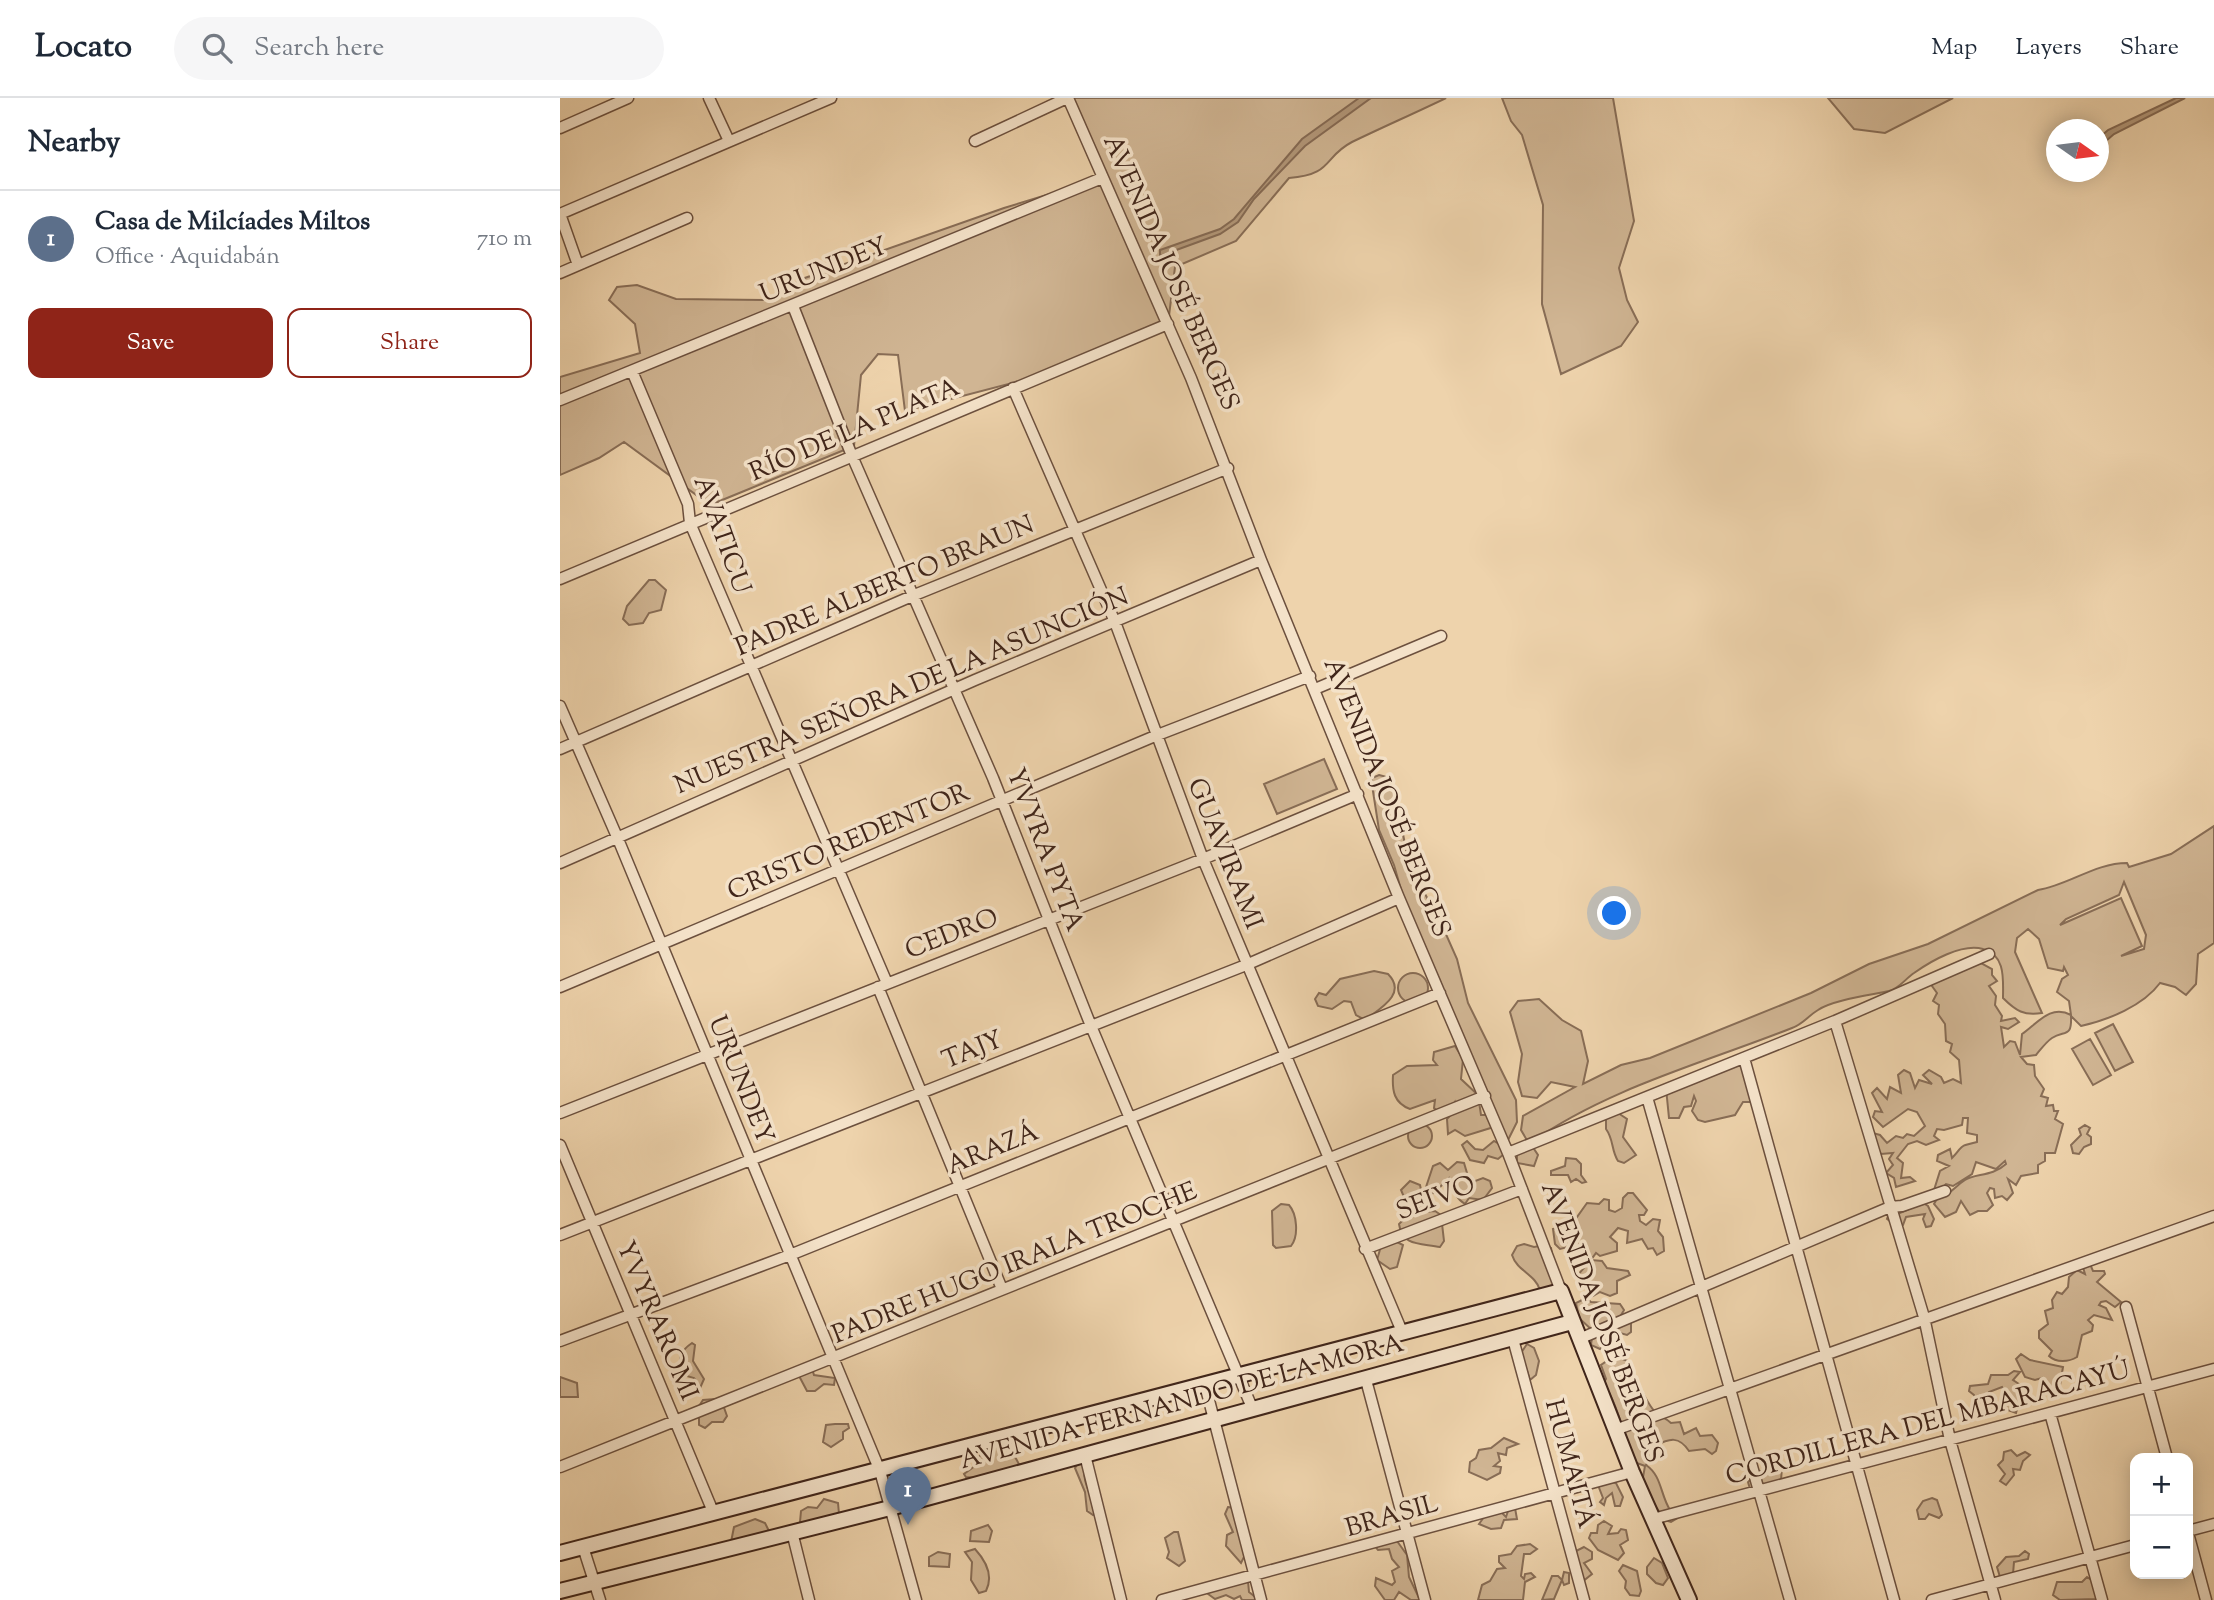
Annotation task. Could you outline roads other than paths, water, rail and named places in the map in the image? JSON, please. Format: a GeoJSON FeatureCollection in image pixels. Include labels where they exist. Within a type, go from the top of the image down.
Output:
{"type":"FeatureCollection","features":[{"type":"Feature","properties":{"kind":"main road","name":"AVENIDA JOSÉ BERGES"},"geometry":{"type":"LineString","coordinates":[[1561,1291],[1632,1472],[1689,1600]]}},
{"type":"Feature","properties":{"kind":"main road","name":"AVENIDA FERNANDO DE LA MORA"},"geometry":{"type":"LineString","coordinates":[[560,1553],[1561,1291]]}},
{"type":"Feature","properties":{"kind":"main road","name":"AVENIDA FERNANDO DE LA MORA"},"geometry":{"type":"LineString","coordinates":[[560,1591],[890,1508],[1572,1322]]}},
{"type":"Feature","properties":{"kind":"street"},"geometry":{"type":"LineString","coordinates":[[560,128],[628,98]]}},
{"type":"Feature","properties":{"kind":"street"},"geometry":{"type":"LineString","coordinates":[[709,98],[729,141]]}},
{"type":"Feature","properties":{"kind":"street"},"geometry":{"type":"LineString","coordinates":[[578,265],[560,214],[831,98]]}},
{"type":"Feature","properties":{"kind":"street"},"geometry":{"type":"LineString","coordinates":[[975,141],[1067,98]]}},
{"type":"Feature","properties":{"kind":"street","name":"AVENIDA JOSÉ BERGES"},"geometry":{"type":"LineString","coordinates":[[1067,98],[1168,324],[1228,468],[1261,560],[1399,898],[1485,1096],[1561,1291]]}},
{"type":"Feature","properties":{"kind":"street","name":"URUNDEY"},"geometry":{"type":"LineString","coordinates":[[560,401],[1102,178]]}},
{"type":"Feature","properties":{"kind":"street"},"geometry":{"type":"LineString","coordinates":[[560,273],[687,218]]}},
{"type":"Feature","properties":{"kind":"street","name":"YVYRA PYTA"},"geometry":{"type":"LineString","coordinates":[[793,306],[852,456],[1002,800],[1091,1026],[1253,1410]]}},
{"type":"Feature","properties":{"kind":"street","name":"RÍO DE LA PLATA"},"geometry":{"type":"LineString","coordinates":[[560,579],[1168,324]]}},
{"type":"Feature","properties":{"kind":"street","name":"AVATICU"},"geometry":{"type":"LineString","coordinates":[[632,371],[688,504],[690,523],[838,870],[922,1094],[1002,1289]]}},
{"type":"Feature","properties":{"kind":"street","name":"GUAVIRAMI"},"geometry":{"type":"LineString","coordinates":[[1013,388],[1115,622],[1155,736],[1203,859],[1327,1161],[1403,1334]]}},
{"type":"Feature","properties":{"kind":"street","name":"PADRE ALBERTO BRAUN"},"geometry":{"type":"LineString","coordinates":[[560,749],[912,596],[1228,468]]}},
{"type":"Feature","properties":{"kind":"street","name":"NUESTRA SEÑORA DE LA ASUNCIÓN"},"geometry":{"type":"LineString","coordinates":[[560,863],[1261,560]]}},
{"type":"Feature","properties":{"kind":"street"},"geometry":{"type":"LineString","coordinates":[[1315,689],[1441,636]]}},
{"type":"Feature","properties":{"kind":"street","name":"CRISTO REDENTOR"},"geometry":{"type":"LineString","coordinates":[[560,987],[1155,736],[1310,676]]}},
{"type":"Feature","properties":{"kind":"street","name":"URUNDEY"},"geometry":{"type":"LineString","coordinates":[[560,706],[618,839],[880,1471],[916,1600]]}},
{"type":"Feature","properties":{"kind":"street","name":"CEDRO"},"geometry":{"type":"LineString","coordinates":[[560,1114],[1203,859],[1358,794]]}},
{"type":"Feature","properties":{"kind":"street","name":"TAJY"},"geometry":{"type":"LineString","coordinates":[[560,1235],[752,1162],[1246,965],[1399,898]]}},
{"type":"Feature","properties":{"kind":"street"},"geometry":{"type":"LineString","coordinates":[[1508,1153],[1835,1021],[1989,954]]}},
{"type":"Feature","properties":{"kind":"street","name":"ARAZÁ"},"geometry":{"type":"LineString","coordinates":[[560,1341],[790,1255],[1440,993]]}},
{"type":"Feature","properties":{"kind":"street"},"geometry":{"type":"LineString","coordinates":[[1835,1021],[1924,1317],[1950,1440],[1995,1600]]}},
{"type":"Feature","properties":{"kind":"street"},"geometry":{"type":"LineString","coordinates":[[1744,1058],[1894,1600]]}},
{"type":"Feature","properties":{"kind":"street","name":"PADRE HUGO IRALA TROCHE"},"geometry":{"type":"LineString","coordinates":[[560,1467],[833,1360],[1002,1289],[1485,1096]]}},
{"type":"Feature","properties":{"kind":"street"},"geometry":{"type":"LineString","coordinates":[[1647,1097],[1790,1600]]}},
{"type":"Feature","properties":{"kind":"street","name":"YVYRAROMI"},"geometry":{"type":"LineString","coordinates":[[560,1145],[714,1514]]}},
{"type":"Feature","properties":{"kind":"street","name":"SEIVO"},"geometry":{"type":"LineString","coordinates":[[1365,1249],[1522,1189]]}},
{"type":"Feature","properties":{"kind":"street"},"geometry":{"type":"LineString","coordinates":[[1579,1339],[1795,1245],[1890,1207],[1902,1206],[1945,1191]]}},
{"type":"Feature","properties":{"kind":"street"},"geometry":{"type":"LineString","coordinates":[[1615,1430],[1924,1317],[2214,1216]]}},
{"type":"Feature","properties":{"kind":"street"},"geometry":{"type":"LineString","coordinates":[[2126,1307],[2166,1453]]}},
{"type":"Feature","properties":{"kind":"street","name":"HUMAITÁ"},"geometry":{"type":"LineString","coordinates":[[1513,1339],[1584,1600]]}},
{"type":"Feature","properties":{"kind":"street","name":"CORDILLERA DEL MBARACAYÚ"},"geometry":{"type":"LineString","coordinates":[[1653,1520],[2214,1369]]}},
{"type":"Feature","properties":{"kind":"street"},"geometry":{"type":"LineString","coordinates":[[1366,1380],[1425,1600]]}},
{"type":"Feature","properties":{"kind":"street"},"geometry":{"type":"LineString","coordinates":[[1205,1385],[1261,1600]]}},
{"type":"Feature","properties":{"kind":"street"},"geometry":{"type":"LineString","coordinates":[[2050,1413],[2102,1600]]}},
{"type":"Feature","properties":{"kind":"street"},"geometry":{"type":"LineString","coordinates":[[1085,1455],[1121,1600]]}},
{"type":"Feature","properties":{"kind":"street","name":"BRASIL"},"geometry":{"type":"LineString","coordinates":[[1163,1600],[1632,1472]]}},
{"type":"Feature","properties":{"kind":"street"},"geometry":{"type":"LineString","coordinates":[[2193,1530],[2214,1524]]}},
{"type":"Feature","properties":{"kind":"street"},"geometry":{"type":"LineString","coordinates":[[792,1532],[809,1600]]}},
{"type":"Feature","properties":{"kind":"street"},"geometry":{"type":"LineString","coordinates":[[1932,1600],[2130,1546]]}},
{"type":"Feature","properties":{"kind":"street"},"geometry":{"type":"LineString","coordinates":[[583,1547],[600,1600]]}},
{"type":"Feature","properties":{"kind":"street"},"geometry":{"type":"LineString","coordinates":[[2193,1551],[2206,1600]]}},
{"type":"Feature","properties":{"kind":"place","name":"Casa de Milcíades Miltos"},"geometry":{"type":"Point","coordinates":[908,1525]}}]}
